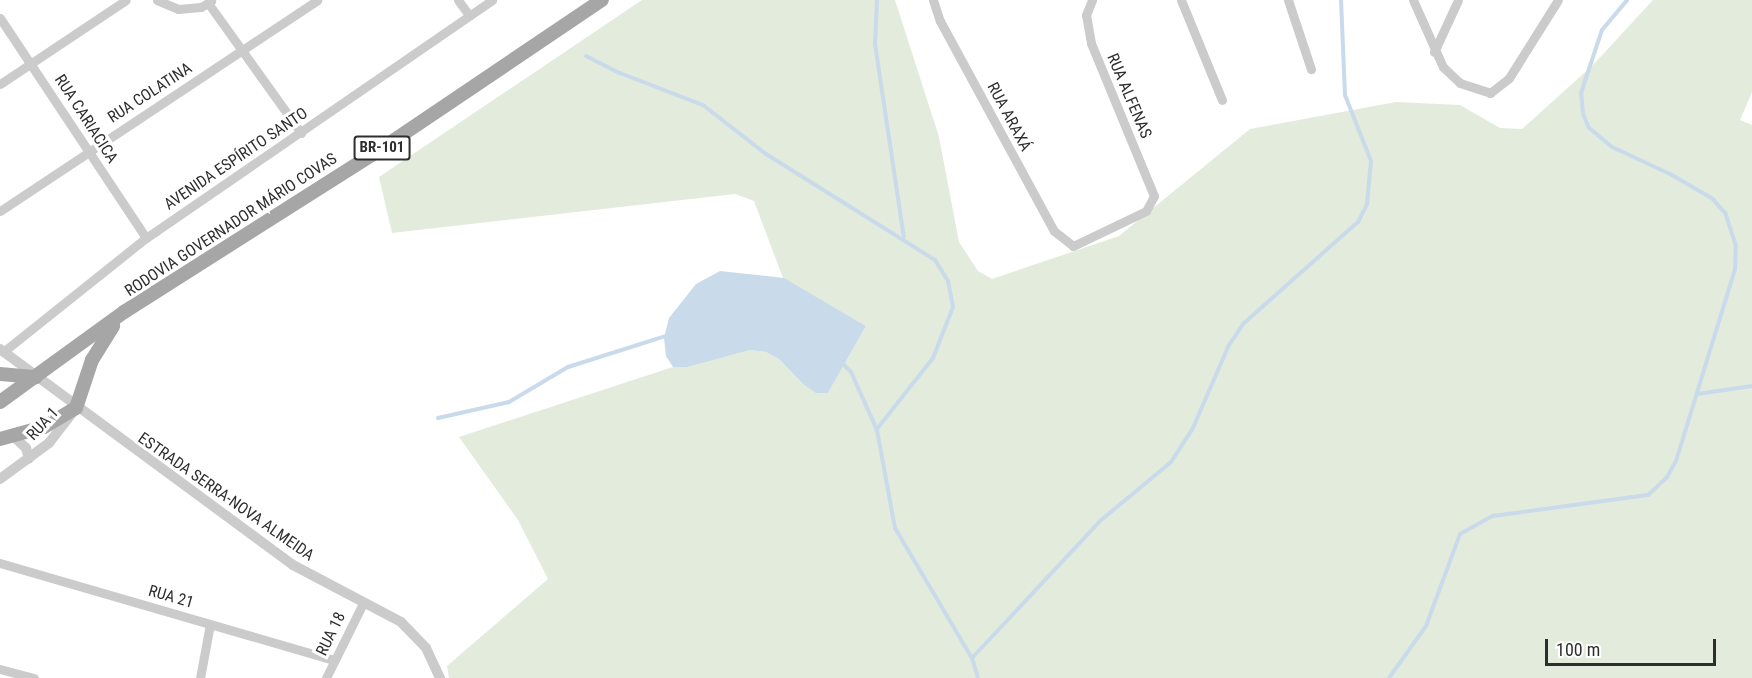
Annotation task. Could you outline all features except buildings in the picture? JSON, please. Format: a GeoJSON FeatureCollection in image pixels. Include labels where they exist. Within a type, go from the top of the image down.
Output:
{"type":"FeatureCollection","features":[{"type":"Feature","properties":{"kind":"main road","name":"RODOVIA GOVERNADOR MÁRIO COVAS"},"geometry":{"type":"LineString","coordinates":[[0,402],[124,312],[378,151],[602,0]]}},
{"type":"Feature","properties":{"kind":"main road"},"geometry":{"type":"LineString","coordinates":[[6,436],[44,427],[76,408],[92,360],[124,312]]}},
{"type":"Feature","properties":{"kind":"main road"},"geometry":{"type":"LineString","coordinates":[[0,374],[36,377]]}},
{"type":"Feature","properties":{"kind":"street"},"geometry":{"type":"LineString","coordinates":[[0,84],[126,0]]}},
{"type":"Feature","properties":{"kind":"street"},"geometry":{"type":"LineString","coordinates":[[157,0],[178,9],[210,1],[301,133]]}},
{"type":"Feature","properties":{"kind":"street","name":"RUA COLATINA"},"geometry":{"type":"LineString","coordinates":[[0,212],[317,0]]}},
{"type":"Feature","properties":{"kind":"street"},"geometry":{"type":"LineString","coordinates":[[458,0],[469,15]]}},
{"type":"Feature","properties":{"kind":"street","name":"AVENIDA ESPÍRITO SANTO"},"geometry":{"type":"LineString","coordinates":[[1,352],[146,238],[492,0]]}},
{"type":"Feature","properties":{"kind":"street","name":"RUA ARAXÁ"},"geometry":{"type":"LineString","coordinates":[[933,0],[940,21],[1054,231],[1066,244],[1081,246],[1146,211],[1153,202]]}},
{"type":"Feature","properties":{"kind":"street","name":"RUA ALFENAS"},"geometry":{"type":"LineString","coordinates":[[1092,0],[1086,15],[1091,43],[1152,190],[1153,202]]}},
{"type":"Feature","properties":{"kind":"street"},"geometry":{"type":"LineString","coordinates":[[1181,0],[1222,100]]}},
{"type":"Feature","properties":{"kind":"street"},"geometry":{"type":"LineString","coordinates":[[1288,0],[1311,69]]}},
{"type":"Feature","properties":{"kind":"street"},"geometry":{"type":"LineString","coordinates":[[1413,0],[1434,52],[1443,67],[1460,83],[1490,93],[1509,78],[1558,0]]}},
{"type":"Feature","properties":{"kind":"street"},"geometry":{"type":"LineString","coordinates":[[1434,52],[1458,0]]}},
{"type":"Feature","properties":{"kind":"street","name":"RUA CARIACICA"},"geometry":{"type":"LineString","coordinates":[[0,18],[146,238]]}},
{"type":"Feature","properties":{"kind":"street","name":"ESTRADA SERRA-NOVA ALMEIDA"},"geometry":{"type":"LineString","coordinates":[[1,352],[293,565],[401,622],[426,648],[440,678]]}},
{"type":"Feature","properties":{"kind":"street","name":"RUA 1"},"geometry":{"type":"LineString","coordinates":[[0,479],[49,443],[76,408]]}},
{"type":"Feature","properties":{"kind":"street","name":"RUA 1"},"geometry":{"type":"LineString","coordinates":[[6,436],[26,448],[29,459]]}},
{"type":"Feature","properties":{"kind":"street","name":"RUA 21"},"geometry":{"type":"LineString","coordinates":[[0,563],[334,660]]}},
{"type":"Feature","properties":{"kind":"street","name":"RUA 18"},"geometry":{"type":"LineString","coordinates":[[326,678],[363,603]]}},
{"type":"Feature","properties":{"kind":"street"},"geometry":{"type":"LineString","coordinates":[[200,678],[210,624]]}},
{"type":"Feature","properties":{"kind":"street"},"geometry":{"type":"LineString","coordinates":[[0,669],[34,678]]}},
{"type":"Feature","properties":{"kind":"green space"},"geometry":{"type":"Polygon","coordinates":[[[642,0],[895,0],[939,137],[959,242],[978,271],[992,279],[1119,236],[1250,129],[1396,102],[1460,105],[1500,128],[1522,129],[1593,65],[1653,0],[1752,0],[1752,92],[1740,120],[1752,125],[1752,678],[449,678],[447,666],[548,579],[518,520],[459,437],[673,367],[688,367],[750,350],[766,352],[779,359],[803,384],[828,393],[866,326],[783,278],[754,201],[735,194],[392,233],[379,177],[642,0]]]}},
{"type":"Feature","properties":{"kind":"water"},"geometry":{"type":"Polygon","coordinates":[[[720,271],[784,278],[866,326],[828,393],[816,393],[803,384],[779,359],[766,352],[750,350],[688,367],[673,367],[666,356],[664,338],[669,318],[696,284],[720,271]]]}},
{"type":"Feature","properties":{"kind":"waterway"},"geometry":{"type":"LineString","coordinates":[[877,0],[875,44],[904,237]]}},
{"type":"Feature","properties":{"kind":"waterway"},"geometry":{"type":"LineString","coordinates":[[972,658],[1100,521],[1171,462],[1192,430],[1229,345],[1243,324],[1358,222],[1367,204],[1371,161],[1345,95],[1341,0]]}},
{"type":"Feature","properties":{"kind":"waterway"},"geometry":{"type":"LineString","coordinates":[[1389,678],[1426,626],[1460,534],[1493,516],[1648,495],[1667,477],[1676,461],[1735,269],[1736,246],[1725,213],[1713,199],[1670,174],[1612,147],[1589,128],[1583,114],[1581,93],[1602,30],[1627,0]]}},
{"type":"Feature","properties":{"kind":"waterway"},"geometry":{"type":"LineString","coordinates":[[586,56],[620,73],[703,105],[766,154],[935,260],[948,281],[953,307],[933,358],[877,429]]}},
{"type":"Feature","properties":{"kind":"waterway"},"geometry":{"type":"LineString","coordinates":[[438,418],[509,402],[568,367],[666,336]]}},
{"type":"Feature","properties":{"kind":"waterway"},"geometry":{"type":"LineString","coordinates":[[843,364],[851,372],[877,430],[895,528],[972,658],[978,678]]}},
{"type":"Feature","properties":{"kind":"waterway"},"geometry":{"type":"LineString","coordinates":[[1697,394],[1752,386]]}}]}
